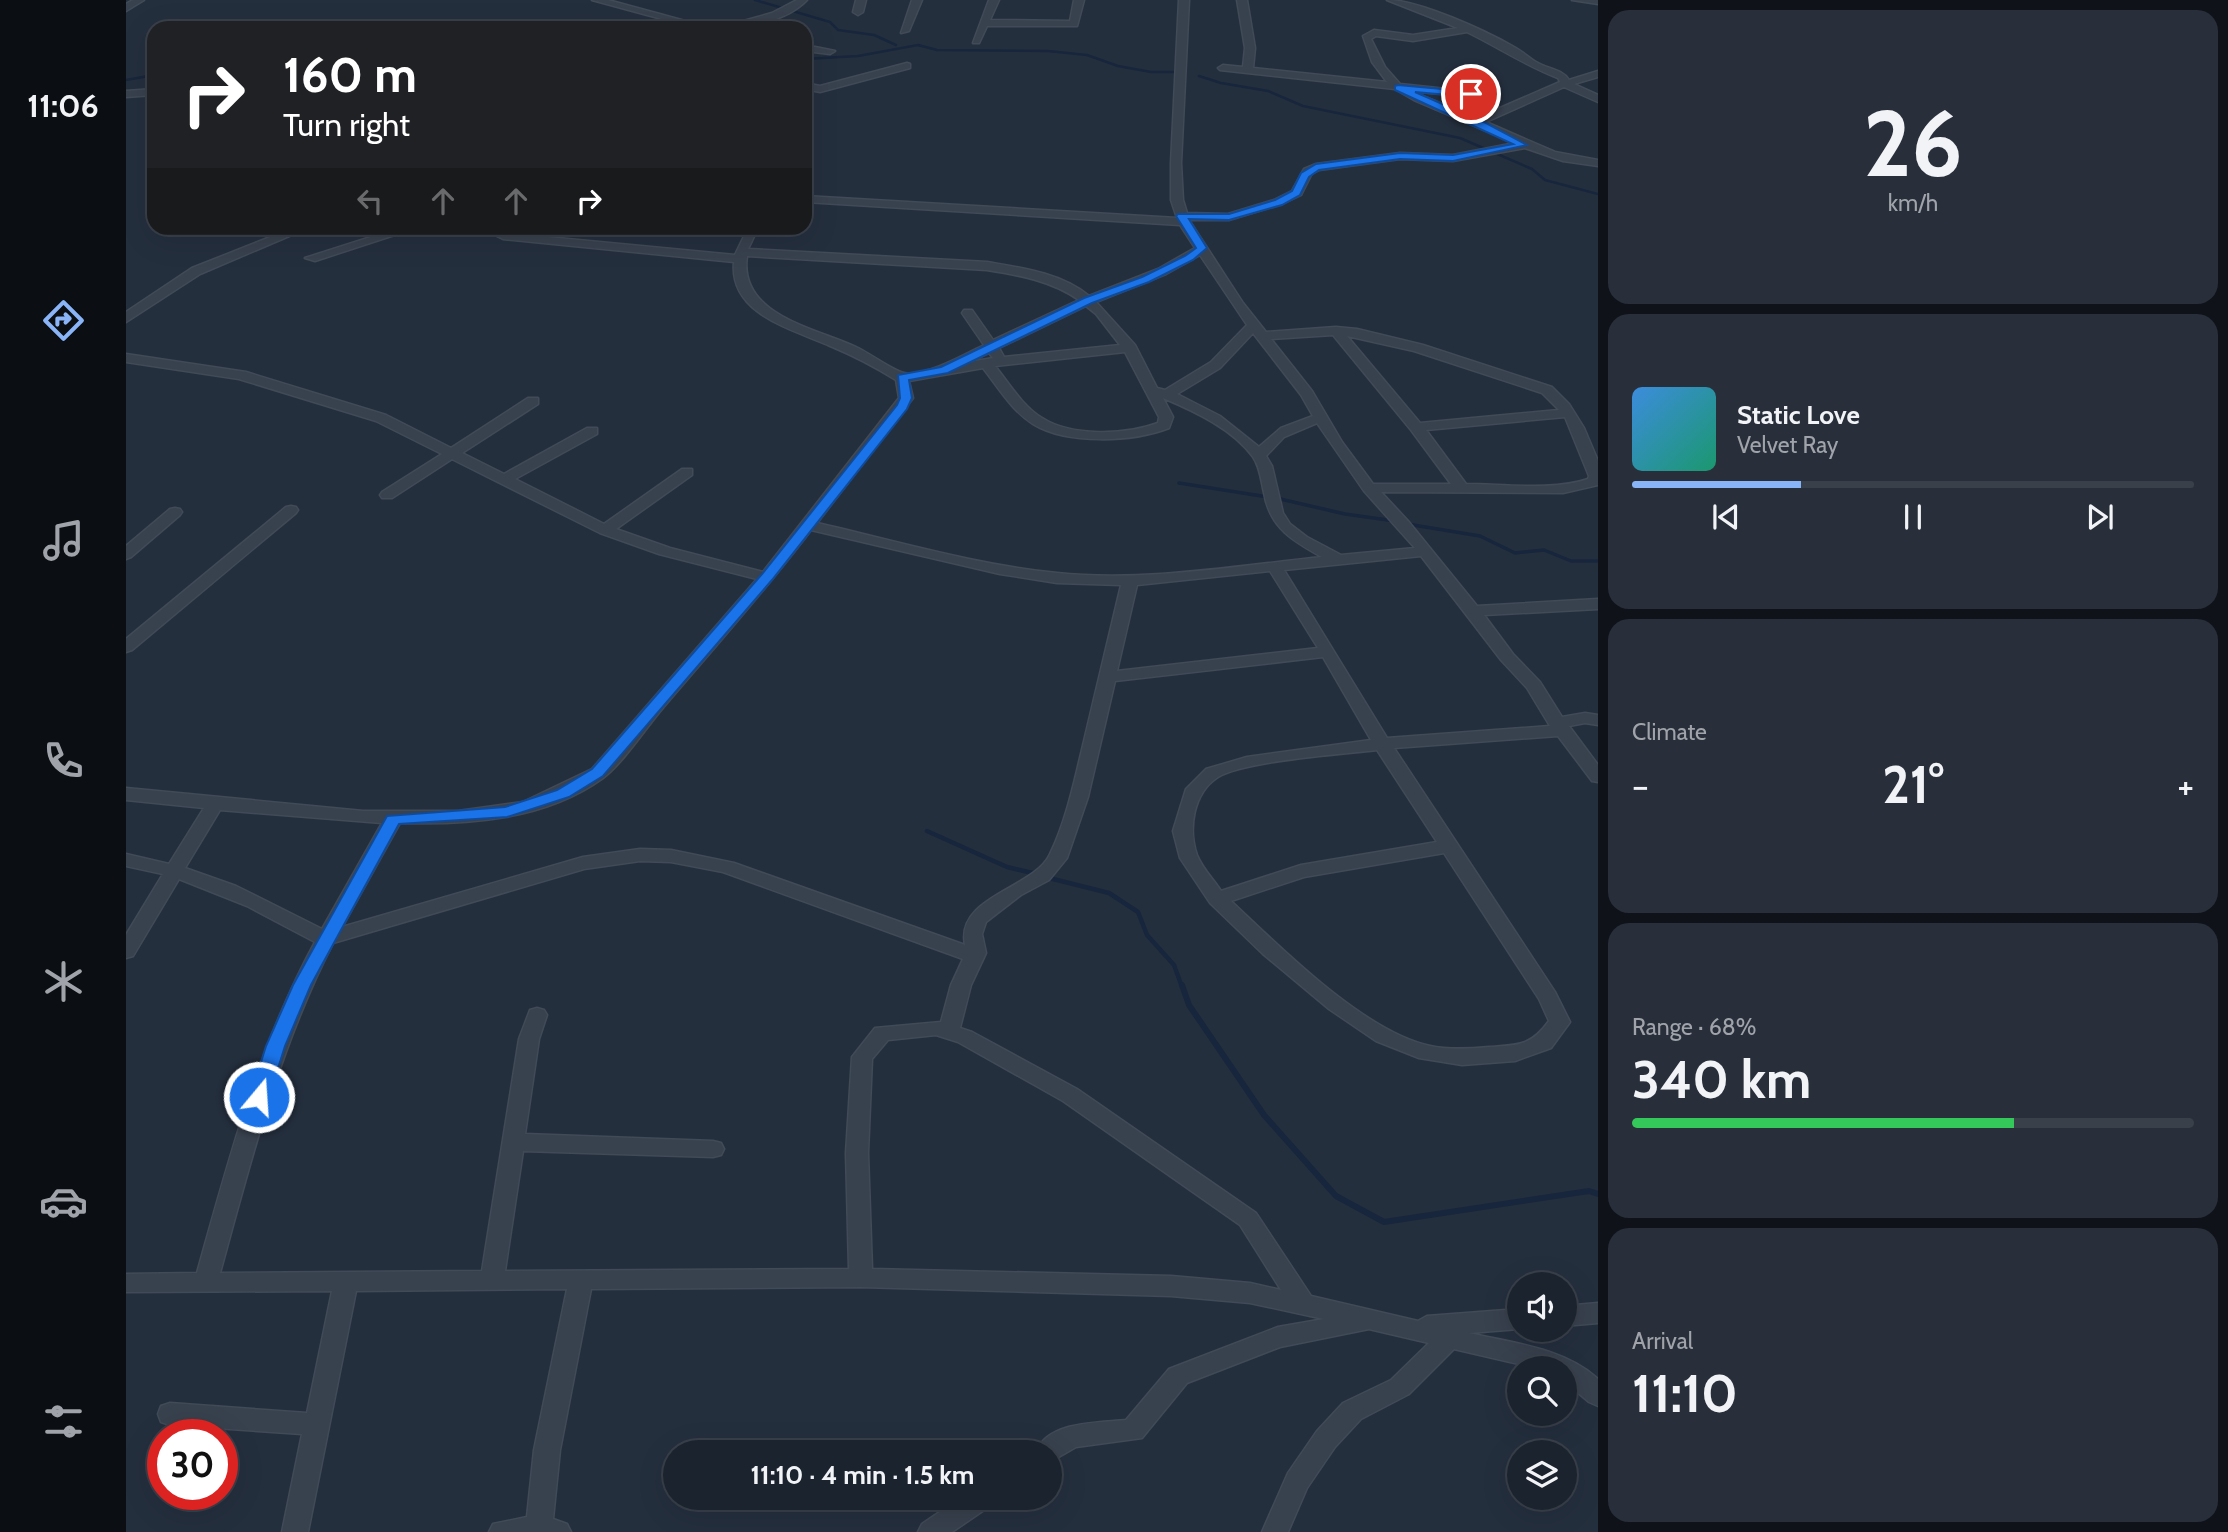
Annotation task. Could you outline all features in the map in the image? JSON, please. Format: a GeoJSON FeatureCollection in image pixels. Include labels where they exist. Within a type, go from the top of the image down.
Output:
{"type":"FeatureCollection","features":[{"type":"Feature","properties":{"kind":"street"},"geometry":{"type":"LineString","coordinates":[[126,8],[139,0]]}},
{"type":"Feature","properties":{"kind":"street"},"geometry":{"type":"LineString","coordinates":[[597,0],[679,21]]}},
{"type":"Feature","properties":{"kind":"street"},"geometry":{"type":"LineString","coordinates":[[748,21],[796,6],[802,0]]}},
{"type":"Feature","properties":{"kind":"street"},"geometry":{"type":"LineString","coordinates":[[858,12],[861,0]]}},
{"type":"Feature","properties":{"kind":"street"},"geometry":{"type":"LineString","coordinates":[[904,31],[917,0]]}},
{"type":"Feature","properties":{"kind":"street"},"geometry":{"type":"LineString","coordinates":[[976,41],[994,0]]}},
{"type":"Feature","properties":{"kind":"street"},"geometry":{"type":"LineString","coordinates":[[984,23],[1074,24],[1079,0]]}},
{"type":"Feature","properties":{"kind":"street"},"geometry":{"type":"LineString","coordinates":[[1184,0],[1176,163],[1177,200],[1183,219],[1253,325],[1307,394],[1319,418],[1369,488],[1425,551],[1534,686],[1560,727],[1598,777]]}},
{"type":"Feature","properties":{"kind":"street"},"geometry":{"type":"LineString","coordinates":[[1242,0],[1250,48],[1248,71]]}},
{"type":"Feature","properties":{"kind":"street"},"geometry":{"type":"LineString","coordinates":[[1392,0],[1469,29],[1511,49],[1535,66],[1562,76],[1563,83]]}},
{"type":"Feature","properties":{"kind":"street"},"geometry":{"type":"LineString","coordinates":[[1577,0],[1598,1]]}},
{"type":"Feature","properties":{"kind":"street"},"geometry":{"type":"LineString","coordinates":[[1469,29],[1413,38],[1383,33],[1368,35],[1366,38],[1375,50],[1375,59],[1398,88],[1477,122],[1522,145],[1572,161],[1598,163]]}},
{"type":"Feature","properties":{"kind":"street"},"geometry":{"type":"LineString","coordinates":[[812,49],[830,51]]}},
{"type":"Feature","properties":{"kind":"street"},"geometry":{"type":"LineString","coordinates":[[812,87],[820,89],[907,66]]}},
{"type":"Feature","properties":{"kind":"street"},"geometry":{"type":"LineString","coordinates":[[1223,68],[1471,94]]}},
{"type":"Feature","properties":{"kind":"street"},"geometry":{"type":"LineString","coordinates":[[1477,122],[1563,83],[1598,74]]}},
{"type":"Feature","properties":{"kind":"street"},"geometry":{"type":"LineString","coordinates":[[1563,83],[1598,99]]}},
{"type":"Feature","properties":{"kind":"street"},"geometry":{"type":"LineString","coordinates":[[126,94],[147,92]]}},
{"type":"Feature","properties":{"kind":"street"},"geometry":{"type":"LineString","coordinates":[[812,200],[1183,219],[1229,217],[1278,202],[1297,193],[1305,175],[1316,167],[1400,156],[1453,158],[1522,145]]}},
{"type":"Feature","properties":{"kind":"street"},"geometry":{"type":"LineString","coordinates":[[126,318],[196,271],[279,235]]}},
{"type":"Feature","properties":{"kind":"street"},"geometry":{"type":"LineString","coordinates":[[311,258],[388,235]]}},
{"type":"Feature","properties":{"kind":"street"},"geometry":{"type":"LineString","coordinates":[[501,235],[740,255],[987,266],[1025,271],[1062,284],[1088,300],[1108,318],[1130,348],[1166,417],[1164,425],[1156,430],[1125,433],[1066,431],[1037,421],[986,364]]}},
{"type":"Feature","properties":{"kind":"street"},"geometry":{"type":"LineString","coordinates":[[126,794],[393,819],[507,812],[563,793],[598,773],[767,577],[906,398],[902,378],[878,361],[778,318],[755,304],[737,267],[742,243],[748,235]]}},
{"type":"Feature","properties":{"kind":"street"},"geometry":{"type":"LineString","coordinates":[[944,370],[1088,300],[1146,280],[1189,258],[1202,248]]}},
{"type":"Feature","properties":{"kind":"street"},"geometry":{"type":"LineString","coordinates":[[968,313],[1002,361]]}},
{"type":"Feature","properties":{"kind":"street"},"geometry":{"type":"LineString","coordinates":[[1168,394],[1210,370],[1231,354],[1253,325]]}},
{"type":"Feature","properties":{"kind":"street"},"geometry":{"type":"LineString","coordinates":[[1264,337],[1336,331],[1394,341],[1528,383],[1559,398],[1596,476],[1594,482],[1563,489],[1369,488]]}},
{"type":"Feature","properties":{"kind":"street"},"geometry":{"type":"LineString","coordinates":[[1336,331],[1416,427],[1461,487]]}},
{"type":"Feature","properties":{"kind":"street"},"geometry":{"type":"LineString","coordinates":[[902,378],[1002,361],[1130,348]]}},
{"type":"Feature","properties":{"kind":"street"},"geometry":{"type":"LineString","coordinates":[[126,358],[241,375],[381,418],[606,530],[671,555],[767,577]]}},
{"type":"Feature","properties":{"kind":"street"},"geometry":{"type":"LineString","coordinates":[[1151,390],[1168,394],[1234,430],[1260,455],[1271,497],[1283,525],[1335,558]]}},
{"type":"Feature","properties":{"kind":"street"},"geometry":{"type":"LineString","coordinates":[[387,495],[533,401]]}},
{"type":"Feature","properties":{"kind":"street"},"geometry":{"type":"LineString","coordinates":[[1416,427],[1568,413]]}},
{"type":"Feature","properties":{"kind":"street"},"geometry":{"type":"LineString","coordinates":[[1260,455],[1272,438],[1285,429],[1319,418]]}},
{"type":"Feature","properties":{"kind":"street"},"geometry":{"type":"LineString","coordinates":[[505,479],[592,431]]}},
{"type":"Feature","properties":{"kind":"street"},"geometry":{"type":"LineString","coordinates":[[606,530],[687,472]]}},
{"type":"Feature","properties":{"kind":"street"},"geometry":{"type":"LineString","coordinates":[[126,647],[291,510]]}},
{"type":"Feature","properties":{"kind":"street"},"geometry":{"type":"LineString","coordinates":[[126,554],[175,512]]}},
{"type":"Feature","properties":{"kind":"street"},"geometry":{"type":"LineString","coordinates":[[807,525],[1000,569],[1057,578],[1130,582],[1335,558],[1425,551]]}},
{"type":"Feature","properties":{"kind":"street"},"geometry":{"type":"LineString","coordinates":[[1274,566],[1382,744],[1548,998],[1560,1023],[1544,1043],[1515,1053],[1462,1057],[1426,1053],[1383,1036],[1336,1004],[1270,949],[1217,899],[1189,858],[1182,831],[1192,793],[1212,773],[1254,761],[1382,744],[1560,727],[1585,718],[1598,720]]}},
{"type":"Feature","properties":{"kind":"street"},"geometry":{"type":"LineString","coordinates":[[949,1032],[961,985],[975,956],[972,934],[978,919],[1014,891],[1042,876],[1058,858],[1079,797],[1130,582]]}},
{"type":"Feature","properties":{"kind":"street"},"geometry":{"type":"LineString","coordinates":[[1472,611],[1598,604]]}},
{"type":"Feature","properties":{"kind":"street"},"geometry":{"type":"LineString","coordinates":[[1108,677],[1328,652]]}},
{"type":"Feature","properties":{"kind":"street"},"geometry":{"type":"LineString","coordinates":[[126,951],[177,871],[216,802]]}},
{"type":"Feature","properties":{"kind":"street"},"geometry":{"type":"LineString","coordinates":[[206,1282],[251,1122],[276,1046],[325,939],[393,819]]}},
{"type":"Feature","properties":{"kind":"street"},"geometry":{"type":"LineString","coordinates":[[1217,899],[1301,871],[1451,846]]}},
{"type":"Feature","properties":{"kind":"street"},"geometry":{"type":"LineString","coordinates":[[126,860],[177,871],[262,905],[325,939],[583,863],[640,855],[681,858],[727,867],[975,956]]}},
{"type":"Feature","properties":{"kind":"street"},"geometry":{"type":"LineString","coordinates":[[492,1280],[529,1039],[537,1015]]}},
{"type":"Feature","properties":{"kind":"street"},"geometry":{"type":"LineString","coordinates":[[861,1278],[856,1153],[862,1057],[882,1033],[936,1028],[965,1037],[1070,1095],[1248,1219],[1303,1304]]}},
{"type":"Feature","properties":{"kind":"street"},"geometry":{"type":"LineString","coordinates":[[513,1142],[713,1149]]}},
{"type":"Feature","properties":{"kind":"street"},"geometry":{"type":"LineString","coordinates":[[126,1283],[861,1278],[1171,1286],[1250,1293],[1409,1327],[1568,1369],[1584,1378],[1598,1395]]}},
{"type":"Feature","properties":{"kind":"street"},"geometry":{"type":"LineString","coordinates":[[502,1532],[548,1530],[547,1450],[581,1280]]}},
{"type":"Feature","properties":{"kind":"street"},"geometry":{"type":"LineString","coordinates":[[295,1532],[346,1282]]}},
{"type":"Feature","properties":{"kind":"street"},"geometry":{"type":"LineString","coordinates":[[1577,1315],[1598,1313]]}},
{"type":"Feature","properties":{"kind":"street"},"geometry":{"type":"LineString","coordinates":[[1062,1443],[1071,1437],[1133,1430],[1178,1376],[1278,1337],[1374,1320]]}},
{"type":"Feature","properties":{"kind":"street"},"geometry":{"type":"LineString","coordinates":[[1409,1327],[1507,1320]]}},
{"type":"Feature","properties":{"kind":"street"},"geometry":{"type":"LineString","coordinates":[[1275,1532],[1297,1480],[1326,1439],[1352,1411],[1400,1387],[1450,1338]]}},
{"type":"Feature","properties":{"kind":"street"},"geometry":{"type":"LineString","coordinates":[[170,1414],[317,1424]]}},
{"type":"Feature","properties":{"kind":"street"},"geometry":{"type":"LineString","coordinates":[[931,1532],[963,1510]]}},
{"type":"Feature","properties":{"kind":"waterway"},"geometry":{"type":"LineString","coordinates":[[755,0],[830,22],[838,30],[874,35],[896,45]]}},
{"type":"Feature","properties":{"kind":"waterway"},"geometry":{"type":"LineString","coordinates":[[812,59],[858,56],[918,45],[937,50],[1048,51],[1087,55],[1118,66],[1151,72],[1177,72]]}},
{"type":"Feature","properties":{"kind":"waterway"},"geometry":{"type":"LineString","coordinates":[[126,80],[147,76]]}},
{"type":"Feature","properties":{"kind":"waterway"},"geometry":{"type":"LineString","coordinates":[[1199,76],[1221,83],[1268,91],[1303,106],[1460,138],[1532,169],[1545,180],[1598,194]]}},
{"type":"Feature","properties":{"kind":"waterway"},"geometry":{"type":"LineString","coordinates":[[1179,483],[1268,497]]}},
{"type":"Feature","properties":{"kind":"waterway"},"geometry":{"type":"LineString","coordinates":[[1276,498],[1345,514],[1395,521]]}},
{"type":"Feature","properties":{"kind":"waterway"},"geometry":{"type":"LineString","coordinates":[[1407,524],[1480,536],[1515,553],[1544,550],[1571,561],[1598,561]]}},
{"type":"Feature","properties":{"kind":"waterway"},"geometry":{"type":"LineString","coordinates":[[927,831],[1007,867],[1037,874]]}},
{"type":"Feature","properties":{"kind":"waterway"},"geometry":{"type":"LineString","coordinates":[[1045,877],[1109,893],[1138,912],[1147,935],[1174,965],[1182,987]]}},
{"type":"Feature","properties":{"kind":"waterway"},"geometry":{"type":"LineString","coordinates":[[1182,985],[1189,1005],[1264,1115],[1336,1196],[1384,1222],[1589,1191],[1598,1194]]}},
{"type":"Feature","properties":{"kind":"route"},"geometry":{"type":"LineString","coordinates":[[259,1097],[276,1046],[302,985],[393,819],[507,812],[563,793],[598,773],[767,577],[902,406],[906,398],[902,378],[944,370],[1088,300],[1146,280],[1189,258],[1202,248],[1181,216],[1229,217],[1288,199],[1301,188],[1308,171],[1316,167],[1371,162],[1400,156],[1445,159],[1522,145],[1398,88],[1471,94]]}}]}
